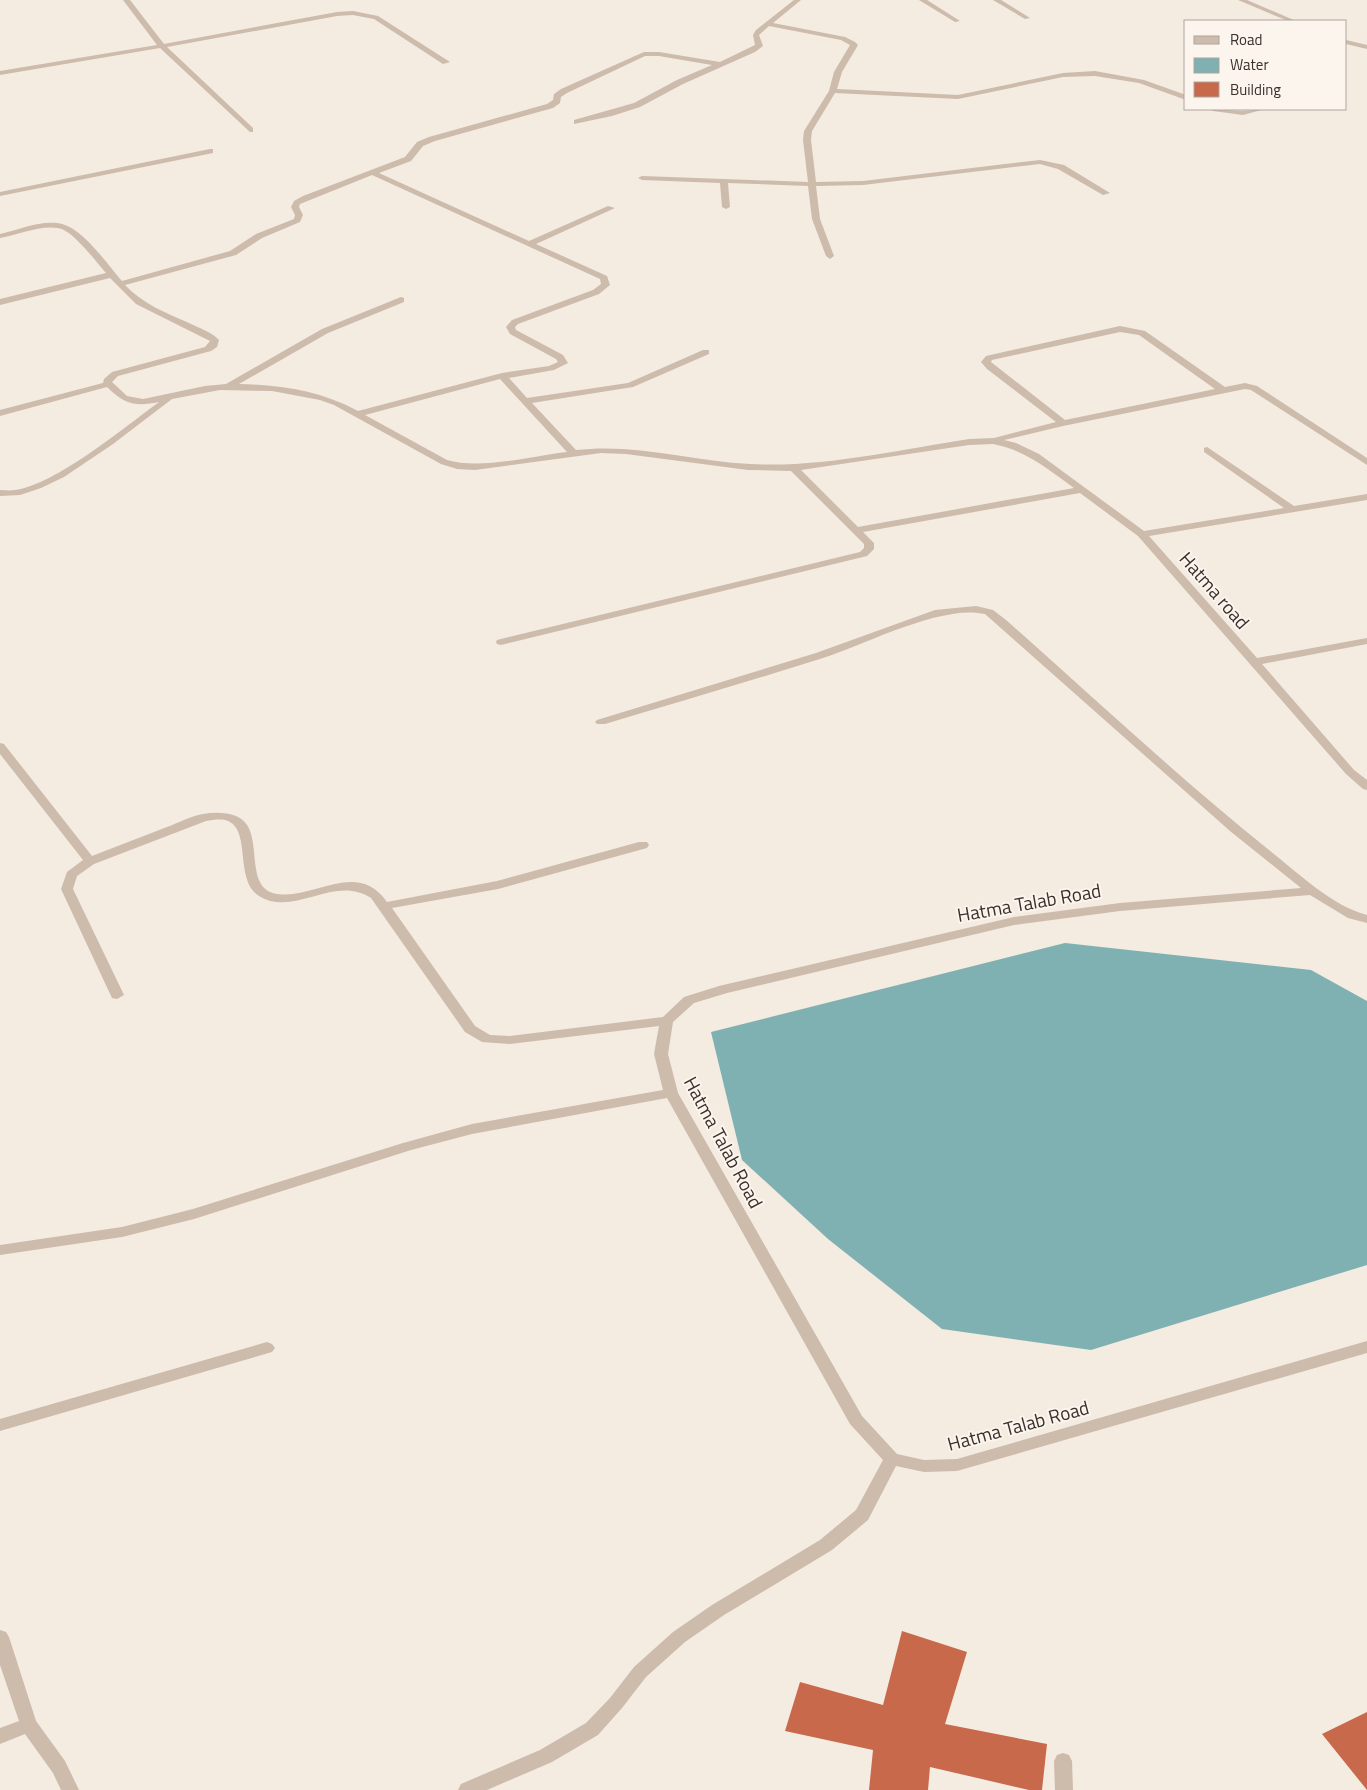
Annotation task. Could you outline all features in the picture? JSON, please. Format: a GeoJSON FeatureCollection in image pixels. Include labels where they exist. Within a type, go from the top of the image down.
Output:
{"type":"FeatureCollection","features":[{"type":"Feature","properties":{"kind":"street"},"geometry":{"type":"LineString","coordinates":[[126,0],[162,46],[250,130]]}},
{"type":"Feature","properties":{"kind":"street"},"geometry":{"type":"LineString","coordinates":[[577,122],[636,105],[759,46],[756,35],[798,0]]}},
{"type":"Feature","properties":{"kind":"street"},"geometry":{"type":"LineString","coordinates":[[922,0],[957,21]]}},
{"type":"Feature","properties":{"kind":"street"},"geometry":{"type":"LineString","coordinates":[[996,0],[1027,18]]}},
{"type":"Feature","properties":{"kind":"street"},"geometry":{"type":"LineString","coordinates":[[1241,0],[1291,20]]}},
{"type":"Feature","properties":{"kind":"street"},"geometry":{"type":"LineString","coordinates":[[0,73],[336,14],[353,13],[376,17],[446,62]]}},
{"type":"Feature","properties":{"kind":"street"},"geometry":{"type":"LineString","coordinates":[[768,24],[843,38],[853,43],[854,46],[838,72],[833,91],[808,131],[807,140],[816,219],[830,256]]}},
{"type":"Feature","properties":{"kind":"street"},"geometry":{"type":"LineString","coordinates":[[1347,42],[1367,47]]}},
{"type":"Feature","properties":{"kind":"street"},"geometry":{"type":"LineString","coordinates":[[120,284],[233,252],[259,236],[297,220],[299,215],[295,207],[297,203],[408,159],[420,144],[432,139],[550,106],[557,101],[557,96],[564,91],[644,54],[659,54],[720,64]]}},
{"type":"Feature","properties":{"kind":"street"},"geometry":{"type":"LineString","coordinates":[[833,91],[958,97],[1064,75],[1096,74],[1141,80],[1184,97]]}},
{"type":"Feature","properties":{"kind":"street"},"geometry":{"type":"LineString","coordinates":[[1219,110],[1243,114],[1257,110]]}},
{"type":"Feature","properties":{"kind":"street"},"geometry":{"type":"LineString","coordinates":[[0,194],[210,151]]}},
{"type":"Feature","properties":{"kind":"street"},"geometry":{"type":"LineString","coordinates":[[642,178],[811,184],[871,182],[1040,162],[1061,167],[1106,193]]}},
{"type":"Feature","properties":{"kind":"street"},"geometry":{"type":"LineString","coordinates":[[357,414],[502,376],[551,368],[563,363],[560,357],[513,332],[510,327],[516,322],[596,292],[606,285],[604,278],[373,173]]}},
{"type":"Feature","properties":{"kind":"street"},"geometry":{"type":"LineString","coordinates":[[724,181],[726,207]]}},
{"type":"Feature","properties":{"kind":"street"},"geometry":{"type":"LineString","coordinates":[[529,244],[611,208]]}},
{"type":"Feature","properties":{"kind":"street"},"geometry":{"type":"LineString","coordinates":[[0,236],[48,226],[62,226],[73,231],[110,275],[143,305],[215,340],[214,345],[208,349],[109,377],[107,381],[109,384],[125,399],[146,401],[205,389],[228,387],[258,388],[318,395],[357,414],[444,462],[458,466],[492,466],[601,450],[626,451],[748,467],[794,468],[969,442],[993,441],[1063,423],[1221,389],[1245,386],[1254,388],[1367,462]]}},
{"type":"Feature","properties":{"kind":"street"},"geometry":{"type":"LineString","coordinates":[[0,302],[110,275]]}},
{"type":"Feature","properties":{"kind":"street"},"geometry":{"type":"LineString","coordinates":[[228,387],[325,331],[401,300]]}},
{"type":"Feature","properties":{"kind":"street"},"geometry":{"type":"LineString","coordinates":[[1063,423],[990,367],[986,362],[989,358],[1120,329],[1132,330],[1142,332],[1221,389]]}},
{"type":"Feature","properties":{"kind":"street"},"geometry":{"type":"LineString","coordinates":[[526,401],[630,385],[706,352]]}},
{"type":"Feature","properties":{"kind":"street"},"geometry":{"type":"LineString","coordinates":[[502,376],[573,453]]}},
{"type":"Feature","properties":{"kind":"street"},"geometry":{"type":"LineString","coordinates":[[0,413],[109,384]]}},
{"type":"Feature","properties":{"kind":"street"},"geometry":{"type":"LineString","coordinates":[[0,493],[7,495],[22,493],[59,477],[174,396]]}},
{"type":"Feature","properties":{"kind":"street","name":"Hatma road"},"geometry":{"type":"LineString","coordinates":[[993,441],[1013,445],[1036,456],[1142,534],[1350,772],[1367,786]]}},
{"type":"Feature","properties":{"kind":"street"},"geometry":{"type":"LineString","coordinates":[[1207,450],[1292,509]]}},
{"type":"Feature","properties":{"kind":"street"},"geometry":{"type":"LineString","coordinates":[[501,642],[863,554],[869,549],[868,543],[856,530],[794,468]]}},
{"type":"Feature","properties":{"kind":"street"},"geometry":{"type":"LineString","coordinates":[[856,530],[1082,490]]}},
{"type":"Feature","properties":{"kind":"street"},"geometry":{"type":"LineString","coordinates":[[1142,534],[1367,497]]}},
{"type":"Feature","properties":{"kind":"street"},"geometry":{"type":"LineString","coordinates":[[601,722],[820,655],[939,612],[976,608],[989,612],[1002,622],[1234,828],[1312,891],[1352,915],[1367,928]]}},
{"type":"Feature","properties":{"kind":"street"},"geometry":{"type":"LineString","coordinates":[[1255,662],[1367,641]]}},
{"type":"Feature","properties":{"kind":"street"},"geometry":{"type":"LineString","coordinates":[[0,746],[90,862]]}},
{"type":"Feature","properties":{"kind":"street"},"geometry":{"type":"LineString","coordinates":[[117,995],[67,889],[68,879],[73,870],[204,817],[220,815],[236,818],[244,828],[253,880],[263,893],[279,899],[338,886],[355,886],[373,893],[470,1029],[487,1040],[510,1040],[667,1020]]}},
{"type":"Feature","properties":{"kind":"street"},"geometry":{"type":"LineString","coordinates":[[384,906],[498,885],[643,845]]}},
{"type":"Feature","properties":{"kind":"street","name":"Hatma Talab Road"},"geometry":{"type":"LineString","coordinates":[[1312,891],[1120,907],[1014,921],[724,989],[689,1000],[667,1020],[662,1054],[671,1093],[856,1420],[892,1459],[924,1466],[957,1465],[1367,1347]]}},
{"type":"Feature","properties":{"kind":"street"},"geometry":{"type":"LineString","coordinates":[[1352,915],[1367,919]]}},
{"type":"Feature","properties":{"kind":"street"},"geometry":{"type":"LineString","coordinates":[[0,1250],[122,1232],[194,1214],[408,1146],[472,1129],[671,1093]]}},
{"type":"Feature","properties":{"kind":"street"},"geometry":{"type":"LineString","coordinates":[[0,1425],[267,1348]]}},
{"type":"Feature","properties":{"kind":"street"},"geometry":{"type":"LineString","coordinates":[[467,1790],[546,1756],[592,1730],[640,1672],[680,1637],[718,1610],[826,1545],[862,1515],[892,1459]]}},
{"type":"Feature","properties":{"kind":"street"},"geometry":{"type":"LineString","coordinates":[[0,1637],[29,1725],[59,1767],[70,1790]]}},
{"type":"Feature","properties":{"kind":"street"},"geometry":{"type":"LineString","coordinates":[[0,1736],[29,1725]]}},
{"type":"Feature","properties":{"kind":"street"},"geometry":{"type":"LineString","coordinates":[[1063,1761],[1064,1790]]}},
{"type":"Feature","properties":{"kind":"water"},"geometry":{"type":"Polygon","coordinates":[[[1065,943],[1311,970],[1367,1001],[1367,1265],[1091,1350],[942,1329],[828,1239],[742,1160],[711,1032],[1065,943]]]}},
{"type":"Feature","properties":{"kind":"building"},"geometry":{"type":"Polygon","coordinates":[[[902,1631],[967,1652],[945,1724],[1047,1744],[1042,1790],[1029,1790],[930,1767],[928,1790],[869,1790],[873,1750],[785,1731],[800,1682],[883,1705],[902,1631]]]}},
{"type":"Feature","properties":{"kind":"building"},"geometry":{"type":"Polygon","coordinates":[[[1367,1712],[1367,1790],[1322,1734],[1367,1712]]]}}]}
